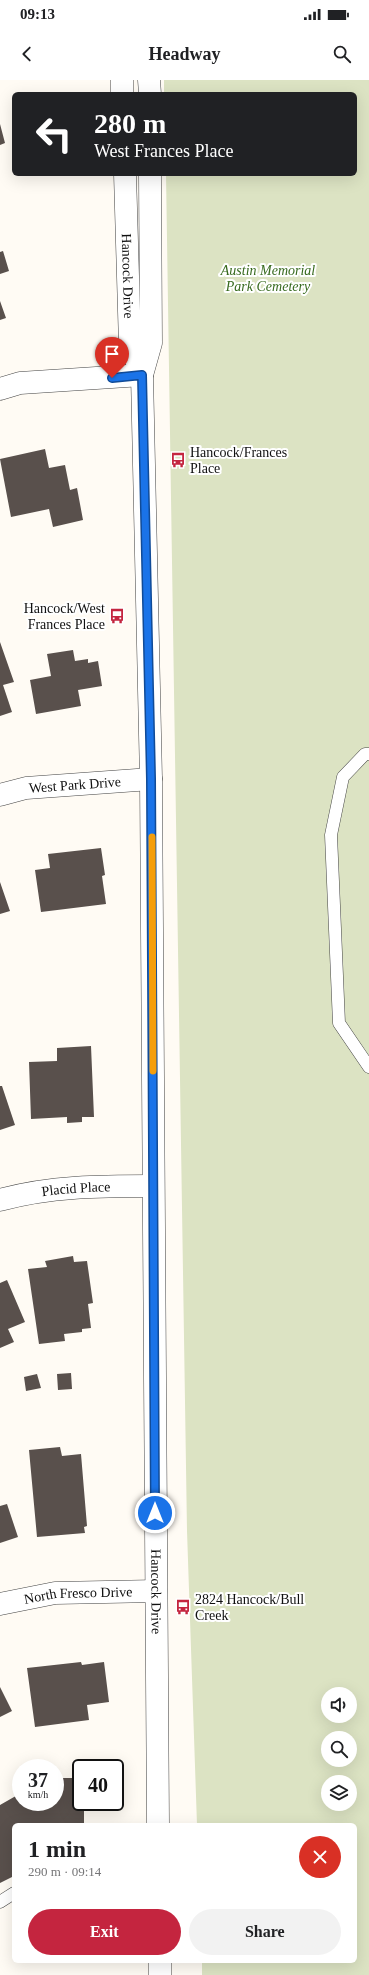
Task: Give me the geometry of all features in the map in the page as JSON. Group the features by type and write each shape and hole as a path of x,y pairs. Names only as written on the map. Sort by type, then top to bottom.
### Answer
{"street":[{"name":"Hancock Drive","path":"125,176 130,345 142,375"},
{"name":"Hancock Drive","path":"150,176 151,343 142,375 151,779 158,1823"},
{"path":"0,389 20,384 142,375"},
{"name":"West Park Drive","path":"0,795 26,788 151,779"},
{"name":"Placid Place","path":"0,1200 24,1193 87,1186 153,1186"},
{"name":"North Fresco Drive","path":"0,1604 55,1593 156,1591"},
{"path":"160,1963 160,1975"}],"lane":[{"path":"369,754 365,754 343,777 331,835 339,1023 369,1067"},
{"path":"0,1902 12,1895"}],"green space":[{"name":"Austin Memorial Park Cemetery","path":"164,80 369,80 369,1975 202,1975 202,1963 357,1963 357,1823 197,1823 187,1531 166,176 357,176 357,92 164,92"}],"building":[{"path":"0,124 5,143 0,145"},
{"path":"3,251 9,271 0,274 0,252"},
{"path":"0,301 6,318 0,320"},
{"path":"45,449 49,468 65,465 70,490 77,488 83,520 53,527 49,509 11,517 0,459"},
{"path":"0,642 14,682 3,685 12,712 0,716"},
{"path":"73,650 75,661 88,659 88,663 98,661 102,686 78,690 81,706 36,714 30,680 51,676 47,654"},
{"path":"101,848 105,875 102,876 106,904 41,912 35,870 50,868 48,854"},
{"path":"0,882 10,911 0,914"},
{"path":"91,1046 94,1117 82,1117 82,1122 67,1123 67,1117 31,1119 29,1062 57,1061 57,1048"},
{"path":"0,1086 2,1086 15,1125 0,1130"},
{"path":"73,1256 74,1262 87,1261 93,1303 88,1304 91,1328 82,1329 82,1332 64,1334 65,1341 39,1344 28,1269 47,1267 45,1261"},
{"path":"7,1280 25,1322 8,1329 14,1342 0,1348 0,1283"},
{"path":"71,1373 72,1389 58,1390 57,1374"},
{"path":"37,1374 41,1388 26,1391 24,1377"},
{"path":"60,1447 62,1456 81,1454 87,1526 84,1527 85,1533 37,1537 29,1450"},
{"path":"7,1504 18,1537 0,1543 0,1506"},
{"path":"81,1662 82,1665 104,1662 109,1702 87,1705 89,1720 35,1727 27,1668"},
{"path":"0,1687 12,1711 0,1717"},
{"path":"64,1778 72,1778 72,1811 84,1811 84,1823 12,1823 12,1877 0,1883 0,1805 12,1798 12,1811 64,1811"}],"slow traffic":[{"path":"152,837 153,1071"}],"place":[{"name":"Hancock/Frances Place","path":"178,460"},
{"name":"Hancock/West Frances Place","path":"117,616"},
{"name":"2824 Hancock/Bull Creek","path":"183,1607"}],"route":[{"path":"112,378 142,375 151,779 155,1513"}]}
